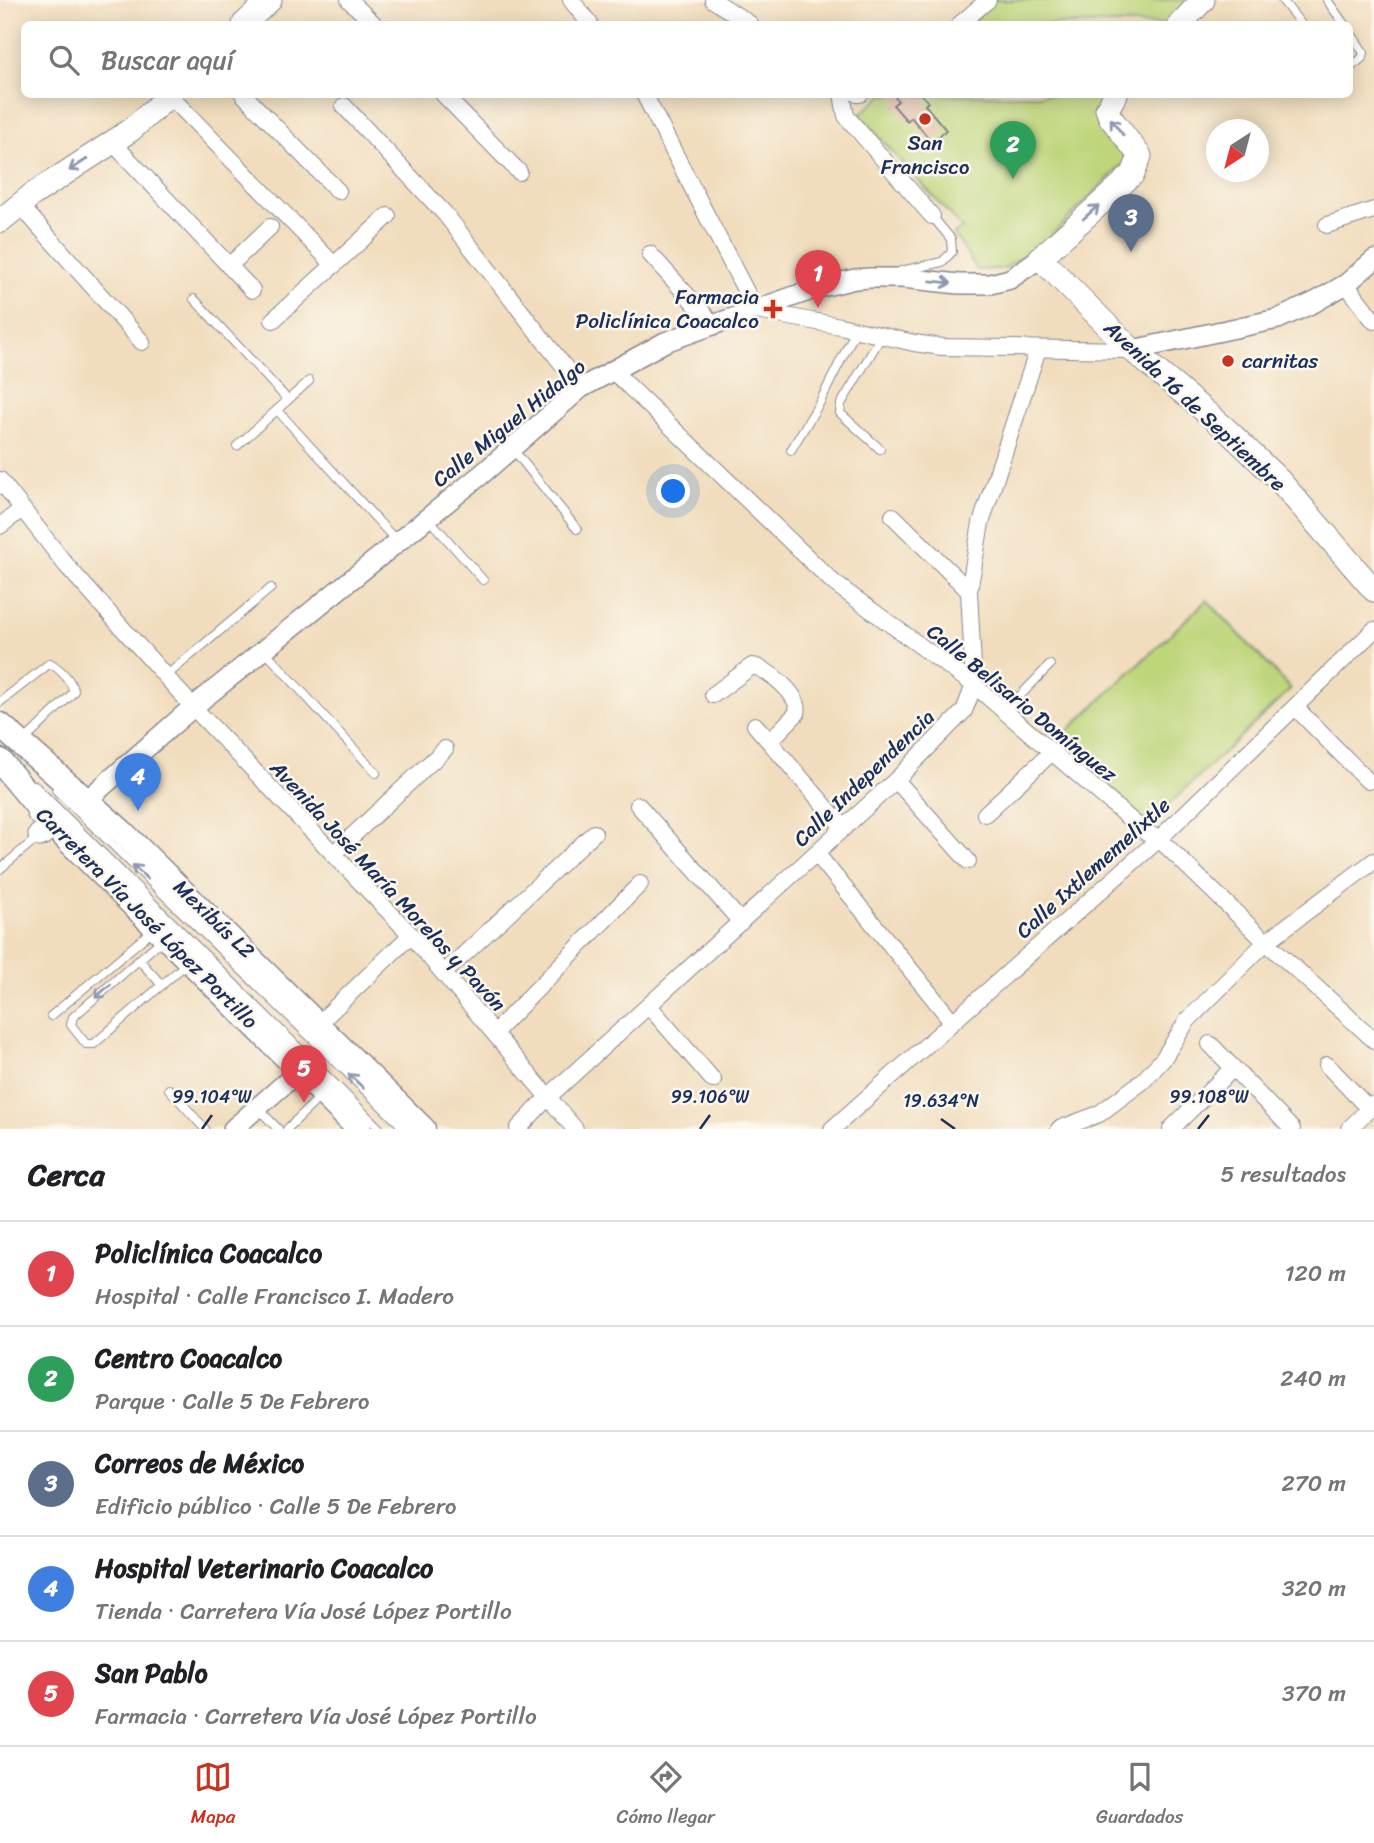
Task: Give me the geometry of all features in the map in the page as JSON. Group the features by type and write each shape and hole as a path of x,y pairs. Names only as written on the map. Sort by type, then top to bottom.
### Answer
{"main road":[{"path":"247,21 270,0"},
{"path":"1183,21 1203,0"},
{"path":"0,222 32,195 131,130 167,98"},
{"path":"1040,258 1133,174 1140,156 1110,117 1107,109 1114,98"},
{"name":"Avenida 16 de Septiembre","path":"1040,258 1132,350 1226,429 1279,480 1374,590"},
{"name":"Carretera Vía José López Portillo","path":"6,744 87,800 423,1129"},
{"name":"Carretera Vía José López Portillo","path":"6,744 46,830 190,960 324,1094 349,1123"}],"street":[{"path":"349,0 371,21"},
{"path":"571,0 588,21"},
{"path":"713,0 745,21"},
{"path":"964,21 988,0"},
{"path":"173,98 334,265"},
{"path":"247,98 338,191"},
{"path":"447,98 519,172"},
{"path":"646,98 756,311 942,347 1132,350 1278,319 1346,284 1374,260"},
{"path":"843,98 846,116 932,216"},
{"path":"344,106 445,214 581,388"},
{"path":"113,143 252,290"},
{"path":"20,205 142,342"},
{"path":"1327,226 1374,210"},
{"path":"272,320 388,216"},
{"path":"229,266 270,227"},
{"path":"650,254 713,325"},
{"name":"Calle Miguel Hidalgo","path":"87,800 193,708 428,518 581,388 665,342 817,288 871,278 990,284 1010,278 1040,258"},
{"path":"1346,284 1374,321"},
{"name":"Calle Independencia","path":"518,1129 548,1097 845,828 964,711 974,685 969,591 981,523 1038,349"},
{"name":"Calle Belisario Domínguez","path":"613,371 834,583 974,685 1145,832 1159,839 1266,942 1374,1040"},
{"path":"0,480 66,565 193,708"},
{"path":"0,526 22,509"},
{"path":"892,516 969,591"},
{"name":"Calle Ixtlememelixtle","path":"832,1129 1159,839 1374,630"},
{"path":"713,695 752,666 769,671 796,700 799,708 770,741"},
{"path":"1295,707 1368,781"},
{"name":"Avenida José María Morelos y Pavón","path":"193,708 411,935 575,1129"},
{"path":"755,725 845,828"},
{"path":"333,854 445,749"},
{"path":"985,814 1052,752"},
{"path":"896,780 968,860"},
{"path":"638,805 741,922"},
{"path":"444,973 594,833"},
{"path":"816,853 952,1021"},
{"path":"1059,1129 1099,1114 1143,1082 1163,1059 1187,1021 1266,942 1374,861"},
{"path":"494,1032 640,884"},
{"path":"318,1024 411,935"},
{"path":"649,1006 713,1080"},
{"path":"1210,1044 1292,1129"},
{"path":"1327,1065 1371,1107 1349,1129"},
{"path":"1171,1129 1233,1068"},
{"path":"233,1129 299,1071"}],"lane":[{"path":"1282,0 1299,21"},
{"path":"1327,0 1343,21"},
{"path":"1353,38 1364,53 1353,65"},
{"path":"871,278 943,262 947,258 952,252 951,239 932,216"},
{"path":"194,299 288,400"},
{"path":"791,450 821,402 856,330"},
{"path":"880,449 840,413 841,404 881,337"},
{"path":"237,446 309,381"},
{"path":"277,410 391,535 401,540"},
{"path":"512,448 578,529"},
{"path":"428,518 483,580"},
{"path":"166,676 271,588"},
{"path":"264,651 376,773"},
{"path":"0,702 50,663 71,683 74,691 69,697 6,744 32,766"},
{"path":"1004,711 1050,665"},
{"name":"Mexibús L2","path":"29,780 380,1129"},
{"name":"Mexibús L2","path":"51,785 405,1129"},
{"path":"0,869 46,830"},
{"path":"160,933 139,960 73,1017 71,1025 86,1044 94,1044 190,960"},
{"path":"51,1016 160,933"},
{"path":"139,960 162,985"},
{"path":"169,1089 205,1129"},
{"path":"287,1129 324,1094"},
{"path":"257,1107 278,1129"}],"green space":[{"path":"989,0 1191,0 1172,21 964,21"},
{"path":"879,98 1108,98 1131,156 1041,246 1003,269 977,270 954,234 962,228 859,115"},
{"path":"1207,600 1291,689 1147,825 1063,735"}],"building":[{"name":"San Francisco","path":"896,98 924,98 928,102 925,105 946,130 932,142 911,117 907,121 893,105 898,101"}],"place":[{"name":"San Francisco","path":"925,119"},
{"name":"Centro Coacalco","path":"1013,179"},
{"name":"Correos de México","path":"1131,252"},
{"name":"Policlínica Coacalco","path":"818,308"},
{"name":"Farmacia Policlínica Coacalco","path":"773,309"},
{"name":"carnitas","path":"1228,361"},
{"name":"Hospital Veterinario Coacalco","path":"138,811"},
{"name":"San Pablo","path":"304,1103"}]}
